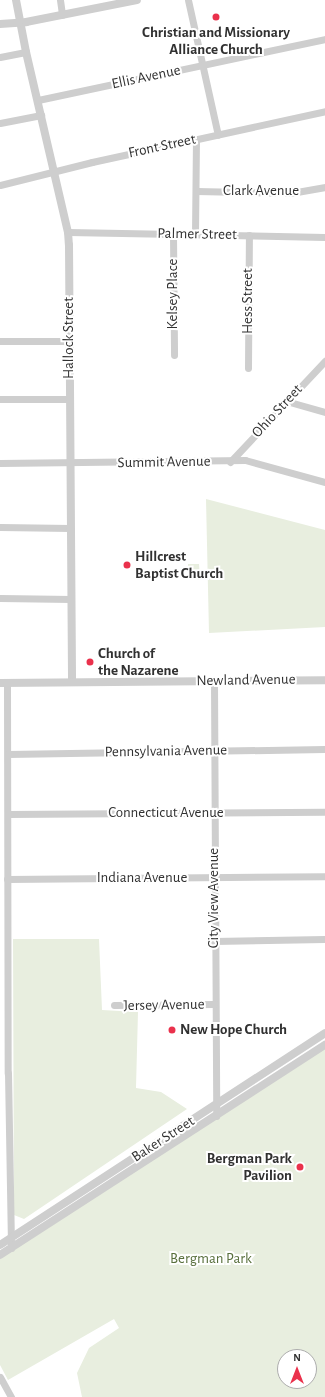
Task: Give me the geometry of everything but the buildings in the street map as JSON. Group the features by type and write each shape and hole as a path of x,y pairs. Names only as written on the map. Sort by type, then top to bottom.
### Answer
{"street":[{"name":"Hallock Street","path":"16,0 26,52 68,232 72,682"},
{"path":"60,0 62,15"},
{"path":"0,24 20,23 137,0"},
{"path":"188,0 218,135"},
{"name":"Ellis Avenue","path":"38,100 325,39"},
{"path":"0,57 26,52"},
{"name":"Front Street","path":"0,185 92,162 325,111"},
{"path":"0,123 41,115"},
{"path":"196,139 196,234"},
{"name":"Clark Avenue","path":"196,191 296,192 325,187"},
{"name":"Palmer Street","path":"68,232 325,237"},
{"name":"Kelsey Place","path":"173,234 174,355"},
{"name":"Hess Street","path":"248,368 249,235"},
{"path":"0,341 70,341"},
{"name":"Ohio Street","path":"230,462 286,401 325,362"},
{"path":"0,399 69,399"},
{"path":"286,401 325,412"},
{"name":"Summit Avenue","path":"0,463 230,462 245,460 325,482"},
{"path":"0,527 70,528"},
{"path":"0,598 71,599"},
{"name":"Newland Avenue","path":"4,683 325,680"},
{"name":"City View Avenue","path":"214,681 214,1004 216,1116"},
{"path":"4,683 8,754 7,879 11,1248"},
{"name":"Pennsylvania Avenue","path":"8,754 325,749"},
{"path":"0,768 8,768"},
{"name":"Connecticut Avenue","path":"8,814 325,812"},
{"name":"Indiana Avenue","path":"7,879 325,876"},
{"path":"214,941 325,939"},
{"name":"Jersey Avenue","path":"114,1005 214,1004"},
{"name":"Baker Street","path":"0,1245 325,1033"},
{"name":"Baker Street","path":"0,1256 325,1045"},
{"path":"0,1377 11,1397"}],"green space":[{"path":"206,499 325,530 325,627 209,633"},
{"path":"188,564 199,564 200,580 188,580"},
{"path":"13,939 99,939 102,1010 138,1012 136,1088 161,1092 187,1109 24,1219 14,1215"},
{"name":"Bergman Park","path":"325,1046 325,1397 82,1397 77,1373 89,1348 119,1328 114,1319 8,1380 0,1365 0,1257"}],"place":[{"name":"Christian and Missionary Alliance Church","path":"216,17"},
{"name":"Hillcrest Baptist Church","path":"127,565"},
{"name":"Church of the Nazarene","path":"90,662"},
{"name":"New Hope Church","path":"172,1030"},
{"name":"Bergman Park Pavilion","path":"300,1167"}]}
